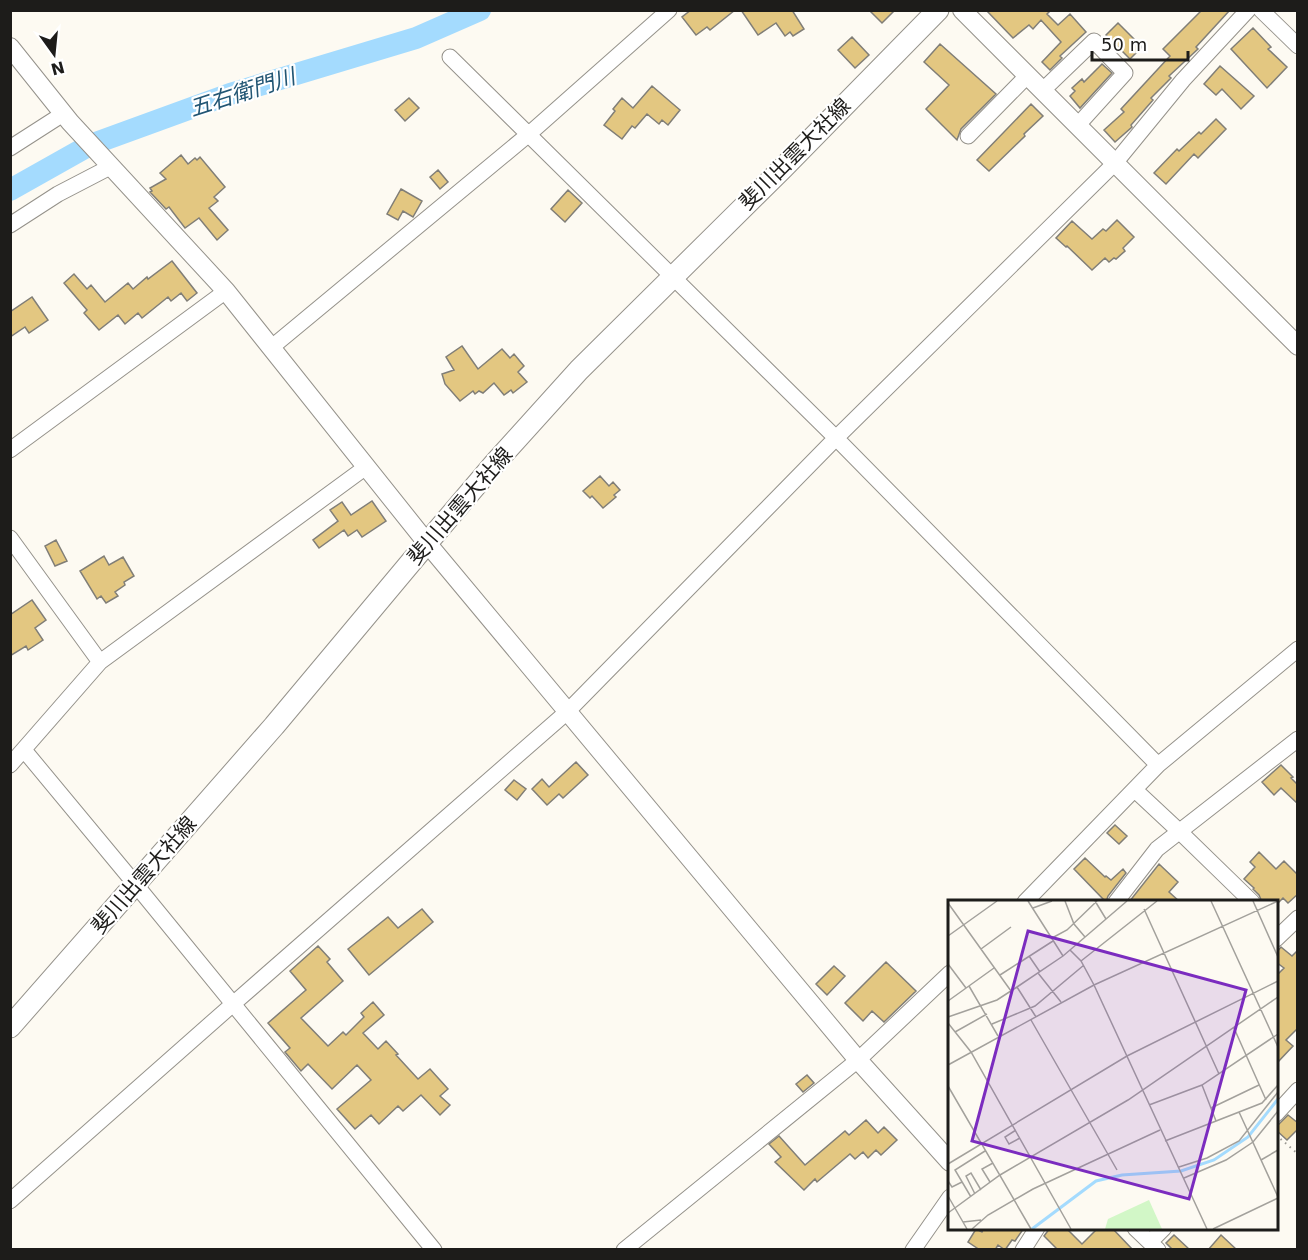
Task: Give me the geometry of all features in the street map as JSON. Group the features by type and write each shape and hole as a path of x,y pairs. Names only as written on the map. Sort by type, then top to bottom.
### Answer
{"main road":[{"name":"斐川出雲大社線","path":"10,1028 274,726 495,463 579,370 938,10"}],"street":[{"path":"272,347 529,134 669,10"},
{"path":"962,10 1298,346"},
{"path":"10,1201 567,712 836,438 1115,163 1183,80 1248,10"},
{"path":"1262,10 1298,46"},
{"path":"1042,91 1094,41 1125,73 1077,126"},
{"path":"10,47 66,118 226,291 427,543 567,712 858,1060 948,1156"},
{"path":"450,57 836,438 1158,765"},
{"path":"968,136 1027,76"},
{"path":"10,148 66,118"},
{"path":"10,225 58,194 110,167"},
{"path":"10,450 226,291"},
{"path":"10,765 100,662 366,467"},
{"path":"12,544 100,662"},
{"path":"1027,900 1158,765 1298,649"},
{"path":"1118,900 1157,849 1298,739"},
{"path":"24,750 434,1250"},
{"path":"1135,790 1250,900"},
{"path":"1279,932 1298,918"},
{"path":"624,1250 858,1060 948,975"},
{"path":"1278,1112 1298,1090"},
{"path":"913,1250 948,1200"},
{"path":"1023,1250 1036,1230"},
{"path":"1137,1230 1154,1246 1163,1230"}],"path":[{"path":"1278,1137 1298,1154"}],"building":[{"path":"691,10 735,10 710,30 707,27 696,35 682,17"},
{"path":"741,10 792,10 804,29 793,36 790,32 785,36 776,23 758,35"},
{"path":"869,10 895,10 882,23"},
{"path":"986,10 1051,10 1047,14 1058,25 1070,14 1086,32 1060,56 1062,58 1050,70 1042,62 1061,42 1041,20 1033,29 1029,25 1013,38"},
{"path":"1202,10 1230,10 1196,47 1198,49 1169,76 1171,78 1151,98 1153,100 1131,125 1132,127 1115,142 1104,130 1124,112 1121,109 1170,56 1163,49"},
{"path":"1118,23 1142,47 1130,59 1106,35"},
{"path":"1253,28 1271,47 1268,49 1287,67 1267,88 1231,49"},
{"path":"852,37 869,55 855,68 838,50"},
{"path":"940,44 996,94 961,129 957,140 926,109 949,85 924,62"},
{"path":"1102,64 1112,73 1080,108 1070,96 1075,91 1072,88 1082,79 1084,82"},
{"path":"1220,66 1254,96 1241,109 1222,89 1216,95 1204,84"},
{"path":"652,86 680,110 668,125 662,120 659,124 647,114 635,128 632,126 622,139 604,125 622,98 633,108"},
{"path":"409,98 419,108 405,121 395,110"},
{"path":"1031,104 1043,116 989,171 977,160"},
{"path":"1216,119 1226,129 1198,158 1194,154 1166,184 1154,173 1177,149 1179,151"},
{"path":"181,155 188,164 200,157 225,187 214,197 218,201 209,208 228,230 217,240 199,218 185,228 169,207 166,209 150,192 152,191 150,188 166,179 160,173"},
{"path":"438,170 448,182 440,189 430,177"},
{"path":"401,189 422,201 413,217 403,211 398,220 387,214"},
{"path":"568,190 582,203 565,222 551,209"},
{"path":"1117,220 1134,237 1123,248 1125,251 1116,259 1109,262 1105,258 1092,270 1056,238 1072,221 1092,239 1103,229 1106,231"},
{"path":"172,261 197,293 187,301 181,293 171,301 168,297 142,318 138,313 125,324 118,315 99,330 84,313 87,310 64,283 74,274 87,289 91,285 105,302 128,283 133,289"},
{"path":"32,297 48,320 29,333 25,327 10,337 10,312"},
{"path":"462,346 478,369 502,349 510,358 514,354 524,366 518,372 527,382 513,393 511,390 504,395 494,383 483,393 479,391 475,394 473,391 460,401 445,384 442,374 454,370 446,357"},
{"path":"600,476 609,486 613,482 620,490 614,495 616,497 603,508 592,496 590,498 583,491"},
{"path":"372,501 386,521 362,537 357,530 348,536 344,530 319,548 313,540 338,521 330,510 342,502 351,515"},
{"path":"56,540 67,561 55,566 45,546"},
{"path":"104,556 109,565 123,557 134,576 124,582 125,585 115,592 118,596 106,603 101,596 97,599 80,571"},
{"path":"32,600 46,620 35,628 43,640 28,650 26,646 10,656 10,615"},
{"path":"576,762 588,775 563,798 559,794 547,805 532,789 542,779 549,787"},
{"path":"1281,765 1298,785 1298,804 1281,788 1274,795 1262,782"},
{"path":"514,780 526,789 517,800 505,790"},
{"path":"1115,825 1127,836 1119,844 1107,833"},
{"path":"1259,852 1276,869 1284,861 1298,875 1298,894 1288,903 1283,898 1279,902 1278,900 1261,900 1254,888 1244,879 1255,867 1250,862"},
{"path":"1085,858 1111,880 1123,869 1126,873 1107,900 1104,900 1074,869"},
{"path":"1159,864 1178,882 1169,892 1178,900 1131,900"},
{"path":"422,909 433,922 369,975 348,949 388,917 398,928"},
{"path":"318,946 330,959 327,962 343,981 301,1018 328,1046 343,1032 346,1035 364,1017 361,1013 373,1002 384,1015 363,1033 378,1049 386,1041 418,1079 430,1069 448,1089 440,1096 450,1105 440,1115 421,1095 403,1111 398,1106 379,1124 371,1115 355,1129 337,1109 371,1080 357,1065 332,1089 308,1064 301,1071 285,1052 290,1048 268,1023 306,990 290,971"},
{"path":"1281,947 1292,956 1298,950 1298,1028 1286,1040 1293,1046 1278,1062 1278,974 1284,968 1278,964 1278,951"},
{"path":"886,962 916,991 884,1022 872,1011 863,1021 845,1003"},
{"path":"834,966 845,976 827,995 816,984"},
{"path":"807,1075 814,1083 803,1092 796,1084"},
{"path":"1288,1115 1298,1123 1298,1129 1287,1140 1278,1132 1278,1125"},
{"path":"866,1120 878,1133 884,1127 897,1140 881,1155 876,1150 868,1158 863,1152 855,1159 850,1154 817,1182 815,1179 804,1190 775,1162 781,1157 769,1144 779,1136 805,1165 845,1131 849,1135"},
{"path":"975,1230 982,1232 983,1230 1023,1230 1005,1250 998,1245 995,1250 980,1250 968,1242"},
{"path":"1048,1230 1068,1230 1082,1244 1096,1230 1114,1230 1133,1250 1058,1250 1044,1236"},
{"path":"1174,1235 1190,1250 1173,1250 1166,1243"},
{"path":"1221,1235 1237,1250 1208,1250"}],"waterway":[{"name":"五右衛門川","path":"10,190 90,145 230,94 416,38 480,10"}]}
